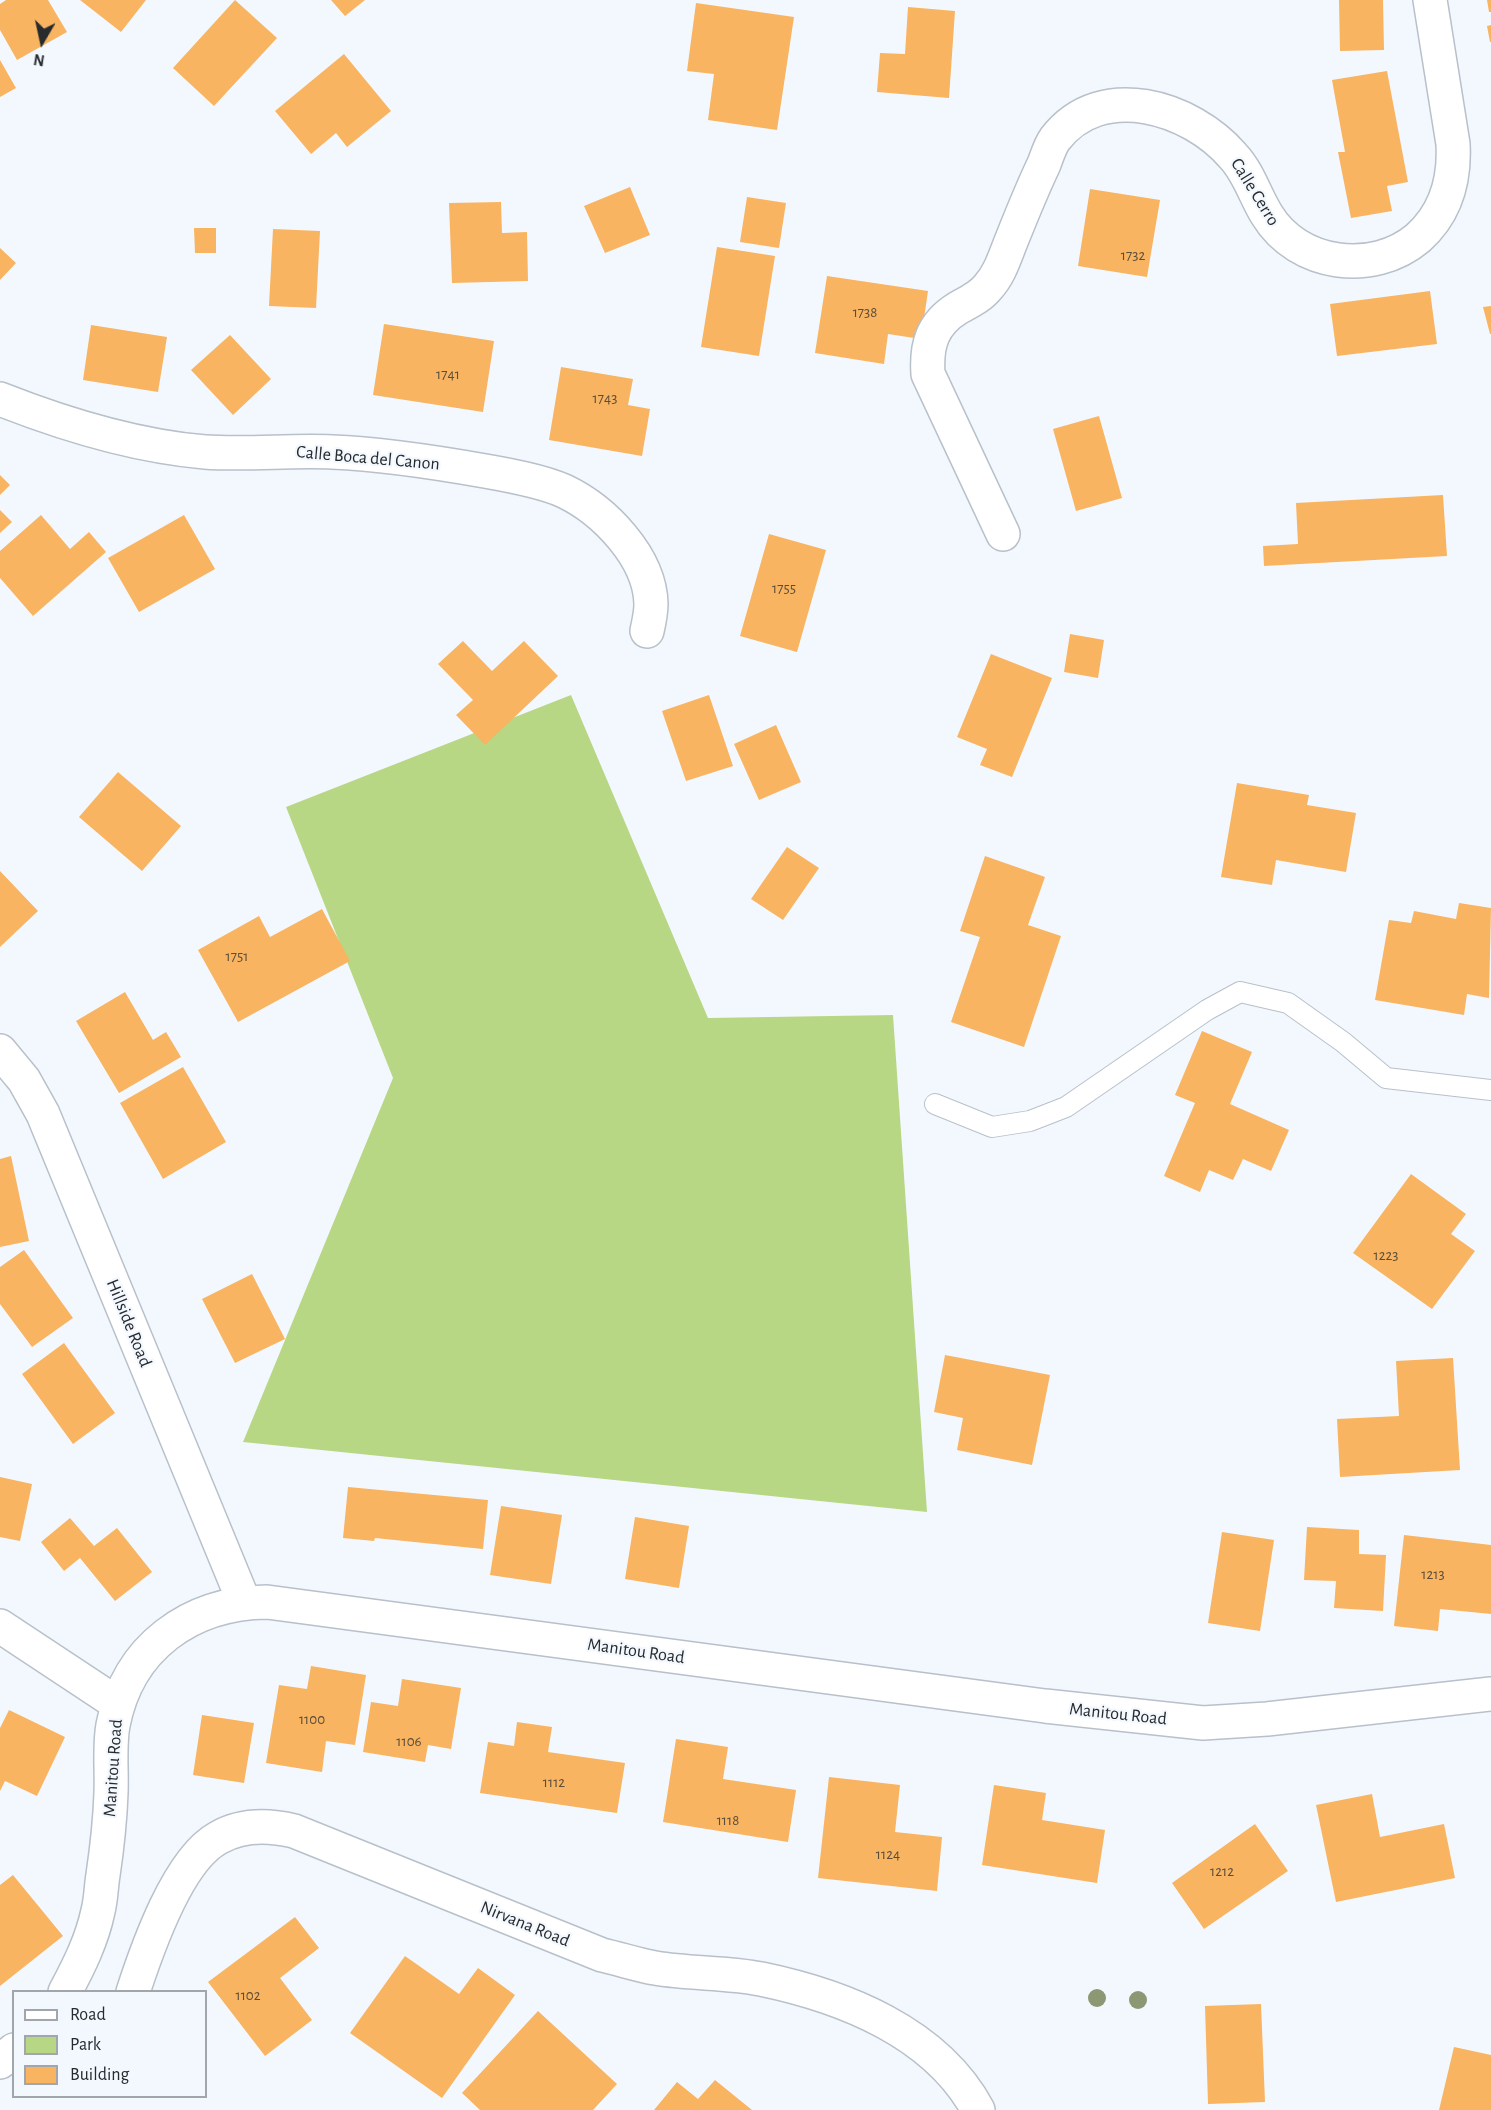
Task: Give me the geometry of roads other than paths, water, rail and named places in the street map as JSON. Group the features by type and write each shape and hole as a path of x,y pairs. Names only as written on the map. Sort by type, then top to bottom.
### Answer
{"street":[{"name":"Calle Cerro","path":"1003,534 928,374 927,355 932,337 941,321 987,289 998,274 1055,140 1069,125 1084,114 1101,108 1140,105 1161,109 1182,117 1220,141 1235,157 1247,176 1267,216 1280,232 1297,246 1316,255 1336,260 1358,262 1378,258 1416,239 1432,224 1443,206 1450,186 1454,165 1453,144 1430,0"},
{"name":"Calle Boca del Canon","path":"0,399 53,420 118,439 206,452 331,452 422,460 510,476 563,490 596,510 614,526 628,545 640,566 648,588 651,604 647,631"},
{"name":"Hillside Road","path":"0,1051 24,1080 43,1114 244,1602"},
{"name":"Manitou Road","path":"66,1990 81,1961 98,1911 110,1819 113,1727 118,1704 134,1671 166,1636 184,1622 205,1612 244,1602 267,1602 1045,1706 1203,1723 1267,1719 1491,1694"},
{"path":"0,1626 118,1704"},
{"name":"Nirvana Road","path":"134,1990 155,1929 180,1880 203,1849 218,1838 237,1830 256,1826 275,1826 294,1831 602,1955 656,1968 759,1979 824,1996 866,2013 906,2034 941,2061 970,2096 978,2110"},
{"path":"0,2061 12,2052"}],"lane":[{"path":"935,1104 992,1127 1030,1121 1066,1107 1207,1010 1240,992 1288,1003 1343,1042 1386,1078 1491,1090"}]}
